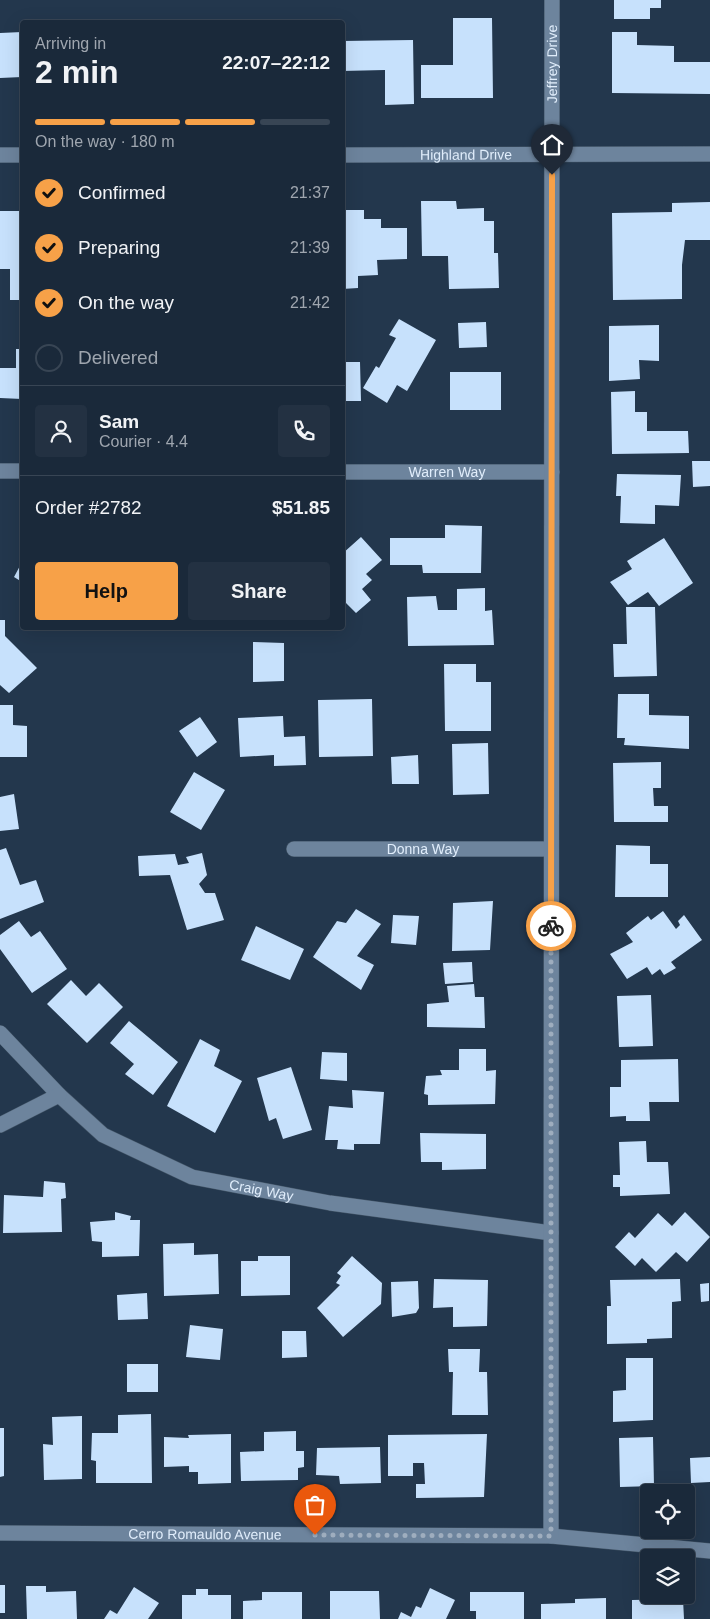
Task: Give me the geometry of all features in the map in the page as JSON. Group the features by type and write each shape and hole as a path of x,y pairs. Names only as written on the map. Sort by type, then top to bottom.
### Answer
{"street":[{"name":"Jeffrey Drive","path":"551,1536 552,0"},
{"name":"Highland Drive","path":"345,155 552,156 710,154"},
{"path":"0,155 20,155"},
{"path":"0,471 20,471"},
{"name":"Warren Way","path":"345,472 552,472"},
{"name":"Donna Way","path":"294,849 551,849"},
{"name":"Craig Way","path":"0,1033 59,1095 103,1134 192,1177 330,1203 551,1233"},
{"path":"0,1125 59,1095"},
{"name":"Cerro Romauldo Avenue","path":"0,1533 551,1536 710,1551"}],"building":[{"path":"614,0 661,0 661,8 650,8 650,19 614,19"},
{"path":"453,18 492,18 493,98 421,98 421,65 453,65"},
{"path":"20,32 20,77 0,78 0,33"},
{"path":"612,32 637,32 637,45 674,46 674,62 710,62 710,94 612,93"},
{"path":"413,40 414,104 385,105 385,70 345,71 345,41"},
{"path":"421,201 456,201 457,209 484,208 484,221 494,221 494,253 498,253 499,288 449,289 448,256 422,256"},
{"path":"710,202 710,240 685,240 682,265 682,299 613,300 612,213 672,212 672,203"},
{"path":"345,210 364,210 364,219 381,219 381,228 407,228 407,259 377,260 378,275 358,276 358,288 345,289"},
{"path":"0,211 20,211 20,300 10,300 10,269 0,269"},
{"path":"399,319 436,340 407,391 397,385 387,403 363,388 376,366 379,368 396,338 389,335"},
{"path":"486,322 487,347 459,348 458,323"},
{"path":"659,325 659,361 639,360 640,379 609,381 609,326"},
{"path":"16,349 20,349 20,399 0,398 0,368 16,368"},
{"path":"345,362 360,362 361,401 345,401"},
{"path":"450,372 501,372 501,410 450,410"},
{"path":"635,391 635,412 647,412 647,431 688,431 689,453 612,454 611,392"},
{"path":"692,461 710,461 710,486 693,487"},
{"path":"617,474 681,475 679,506 655,505 655,524 620,523 621,496 616,496"},
{"path":"445,525 482,526 481,573 423,573 422,565 390,565 390,538 445,538"},
{"path":"361,537 382,560 366,574 372,580 362,589 371,600 356,613 345,604 345,551"},
{"path":"664,538 693,583 659,606 648,592 628,605 610,582 632,569 627,561"},
{"path":"20,566 20,581 14,577"},
{"path":"485,588 485,611 492,610 494,645 408,646 407,597 436,596 438,610 457,610 457,589"},
{"path":"626,607 655,607 657,676 614,677 613,644 627,644"},
{"path":"0,620 5,620 5,636 37,668 9,693 0,685"},
{"path":"253,642 284,643 284,681 253,682"},
{"path":"444,664 476,664 476,682 491,682 491,731 445,731"},
{"path":"618,694 649,694 649,715 689,716 689,749 624,745 625,738 617,738"},
{"path":"372,699 373,756 319,757 318,700"},
{"path":"0,705 13,705 13,725 27,726 27,757 0,757"},
{"path":"283,716 284,737 305,736 306,765 274,766 274,755 240,757 238,718"},
{"path":"200,717 217,742 197,757 179,731"},
{"path":"488,743 489,794 453,795 452,744"},
{"path":"418,755 419,784 392,784 391,757"},
{"path":"661,762 661,788 653,788 654,806 668,806 668,822 614,822 613,763"},
{"path":"194,772 225,790 201,830 170,812"},
{"path":"14,794 19,829 0,831 0,797"},
{"path":"616,845 650,846 650,864 668,864 668,897 615,897"},
{"path":"6,848 20,885 36,880 44,902 0,919 0,850"},
{"path":"202,853 207,875 199,884 205,893 215,893 224,920 187,930 170,875 139,876 138,856 175,854 178,865 189,863 186,857"},
{"path":"493,901 490,950 452,951 453,903"},
{"path":"356,909 381,924 357,956 374,965 361,990 313,957 337,921 346,923"},
{"path":"663,911 676,929 680,925 678,921 684,915 702,940 671,962 676,968 664,975 660,969 652,975 647,967 627,979 610,954 633,942 626,933 648,916 651,920"},
{"path":"393,915 419,916 416,945 391,943"},
{"path":"19,921 31,937 40,931 67,969 32,993 0,949 0,935"},
{"path":"256,926 304,949 290,980 241,960"},
{"path":"472,962 473,982 445,984 443,963"},
{"path":"71,980 86,996 99,983 123,1007 87,1043 47,1004"},
{"path":"474,984 475,997 484,997 485,1028 427,1027 427,1004 449,1002 447,986"},
{"path":"651,995 653,1046 619,1047 617,996"},
{"path":"129,1021 178,1062 153,1095 125,1074 134,1064 110,1043"},
{"path":"200,1039 220,1050 214,1066 242,1081 215,1133 167,1106"},
{"path":"459,1049 486,1049 486,1071 496,1070 495,1104 428,1105 428,1095 424,1094 426,1076 442,1075 440,1070 459,1070"},
{"path":"322,1052 347,1053 347,1081 320,1079"},
{"path":"678,1059 679,1102 649,1102 650,1121 626,1121 626,1116 610,1117 610,1087 621,1087 621,1060"},
{"path":"291,1067 312,1130 283,1139 276,1118 269,1121 257,1078"},
{"path":"352,1090 384,1092 380,1144 354,1144 354,1150 337,1149 338,1140 325,1140 329,1106 353,1108"},
{"path":"420,1133 486,1134 486,1169 442,1170 442,1162 421,1162"},
{"path":"646,1141 647,1162 668,1162 670,1194 620,1196 620,1187 613,1187 613,1175 620,1175 619,1142"},
{"path":"44,1181 65,1183 66,1198 61,1199 62,1232 3,1233 4,1195 43,1197"},
{"path":"115,1212 131,1216 130,1220 140,1220 139,1256 102,1257 102,1242 92,1241 90,1222 115,1220"},
{"path":"685,1212 710,1237 687,1262 676,1252 656,1272 642,1258 635,1266 615,1247 629,1232 635,1238 658,1213 672,1226"},
{"path":"194,1243 194,1255 218,1254 219,1294 164,1296 163,1244"},
{"path":"258,1256 290,1256 290,1295 241,1296 241,1261 258,1261"},
{"path":"352,1256 382,1283 381,1304 343,1337 317,1308 340,1285 336,1283 341,1276 337,1273"},
{"path":"434,1279 488,1280 487,1326 453,1327 453,1307 433,1308"},
{"path":"680,1279 681,1301 672,1302 672,1338 647,1339 647,1343 607,1344 607,1306 611,1306 610,1280"},
{"path":"418,1281 419,1308 416,1313 392,1317 391,1282"},
{"path":"709,1283 709,1301 701,1302 700,1284"},
{"path":"147,1293 148,1319 118,1320 117,1295"},
{"path":"190,1325 223,1329 220,1360 186,1357"},
{"path":"282,1331 306,1331 307,1357 282,1358"},
{"path":"448,1349 480,1349 479,1372 487,1372 488,1415 452,1415 453,1372 449,1372"},
{"path":"626,1358 653,1358 653,1420 613,1422 613,1391 626,1390"},
{"path":"127,1364 158,1364 158,1392 127,1392"},
{"path":"151,1414 152,1483 96,1483 96,1461 91,1460 92,1433 118,1433 118,1415"},
{"path":"82,1416 82,1479 44,1480 43,1444 53,1445 52,1417"},
{"path":"0,1428 4,1428 4,1476 0,1477"},
{"path":"296,1431 296,1451 304,1451 304,1467 298,1468 298,1480 241,1481 240,1452 264,1451 264,1432"},
{"path":"231,1434 231,1483 198,1484 198,1472 189,1472 189,1466 164,1467 164,1437 189,1438 188,1435"},
{"path":"487,1434 484,1497 416,1498 416,1484 425,1484 424,1463 413,1463 413,1476 388,1476 388,1435"},
{"path":"653,1437 654,1484 620,1487 619,1438"},
{"path":"380,1447 381,1483 340,1484 339,1476 316,1475 317,1448"},
{"path":"710,1457 710,1482 691,1483 690,1458"},
{"path":"0,1585 5,1585 5,1613 0,1613"},
{"path":"26,1586 46,1586 46,1592 76,1591 77,1619 27,1619"},
{"path":"134,1587 159,1603 148,1619 104,1619 110,1610 117,1614"},
{"path":"430,1588 455,1600 446,1619 398,1619 401,1612 411,1617 416,1606 421,1608"},
{"path":"196,1589 208,1589 208,1595 231,1595 231,1619 182,1619 182,1595 196,1595"},
{"path":"330,1591 379,1591 380,1619 330,1619"},
{"path":"262,1592 302,1592 302,1619 243,1619 243,1601 262,1600"},
{"path":"470,1592 524,1592 524,1619 476,1619 476,1611 470,1611"},
{"path":"606,1598 606,1619 541,1619 541,1604 575,1603 575,1599"},
{"path":"632,1600 640,1600 640,1604 683,1604 684,1619 632,1619"}],"way so far":[{"path":"315,1535 551,1536 551,926"}],"route":[{"path":"551,926 552,175"}]}
